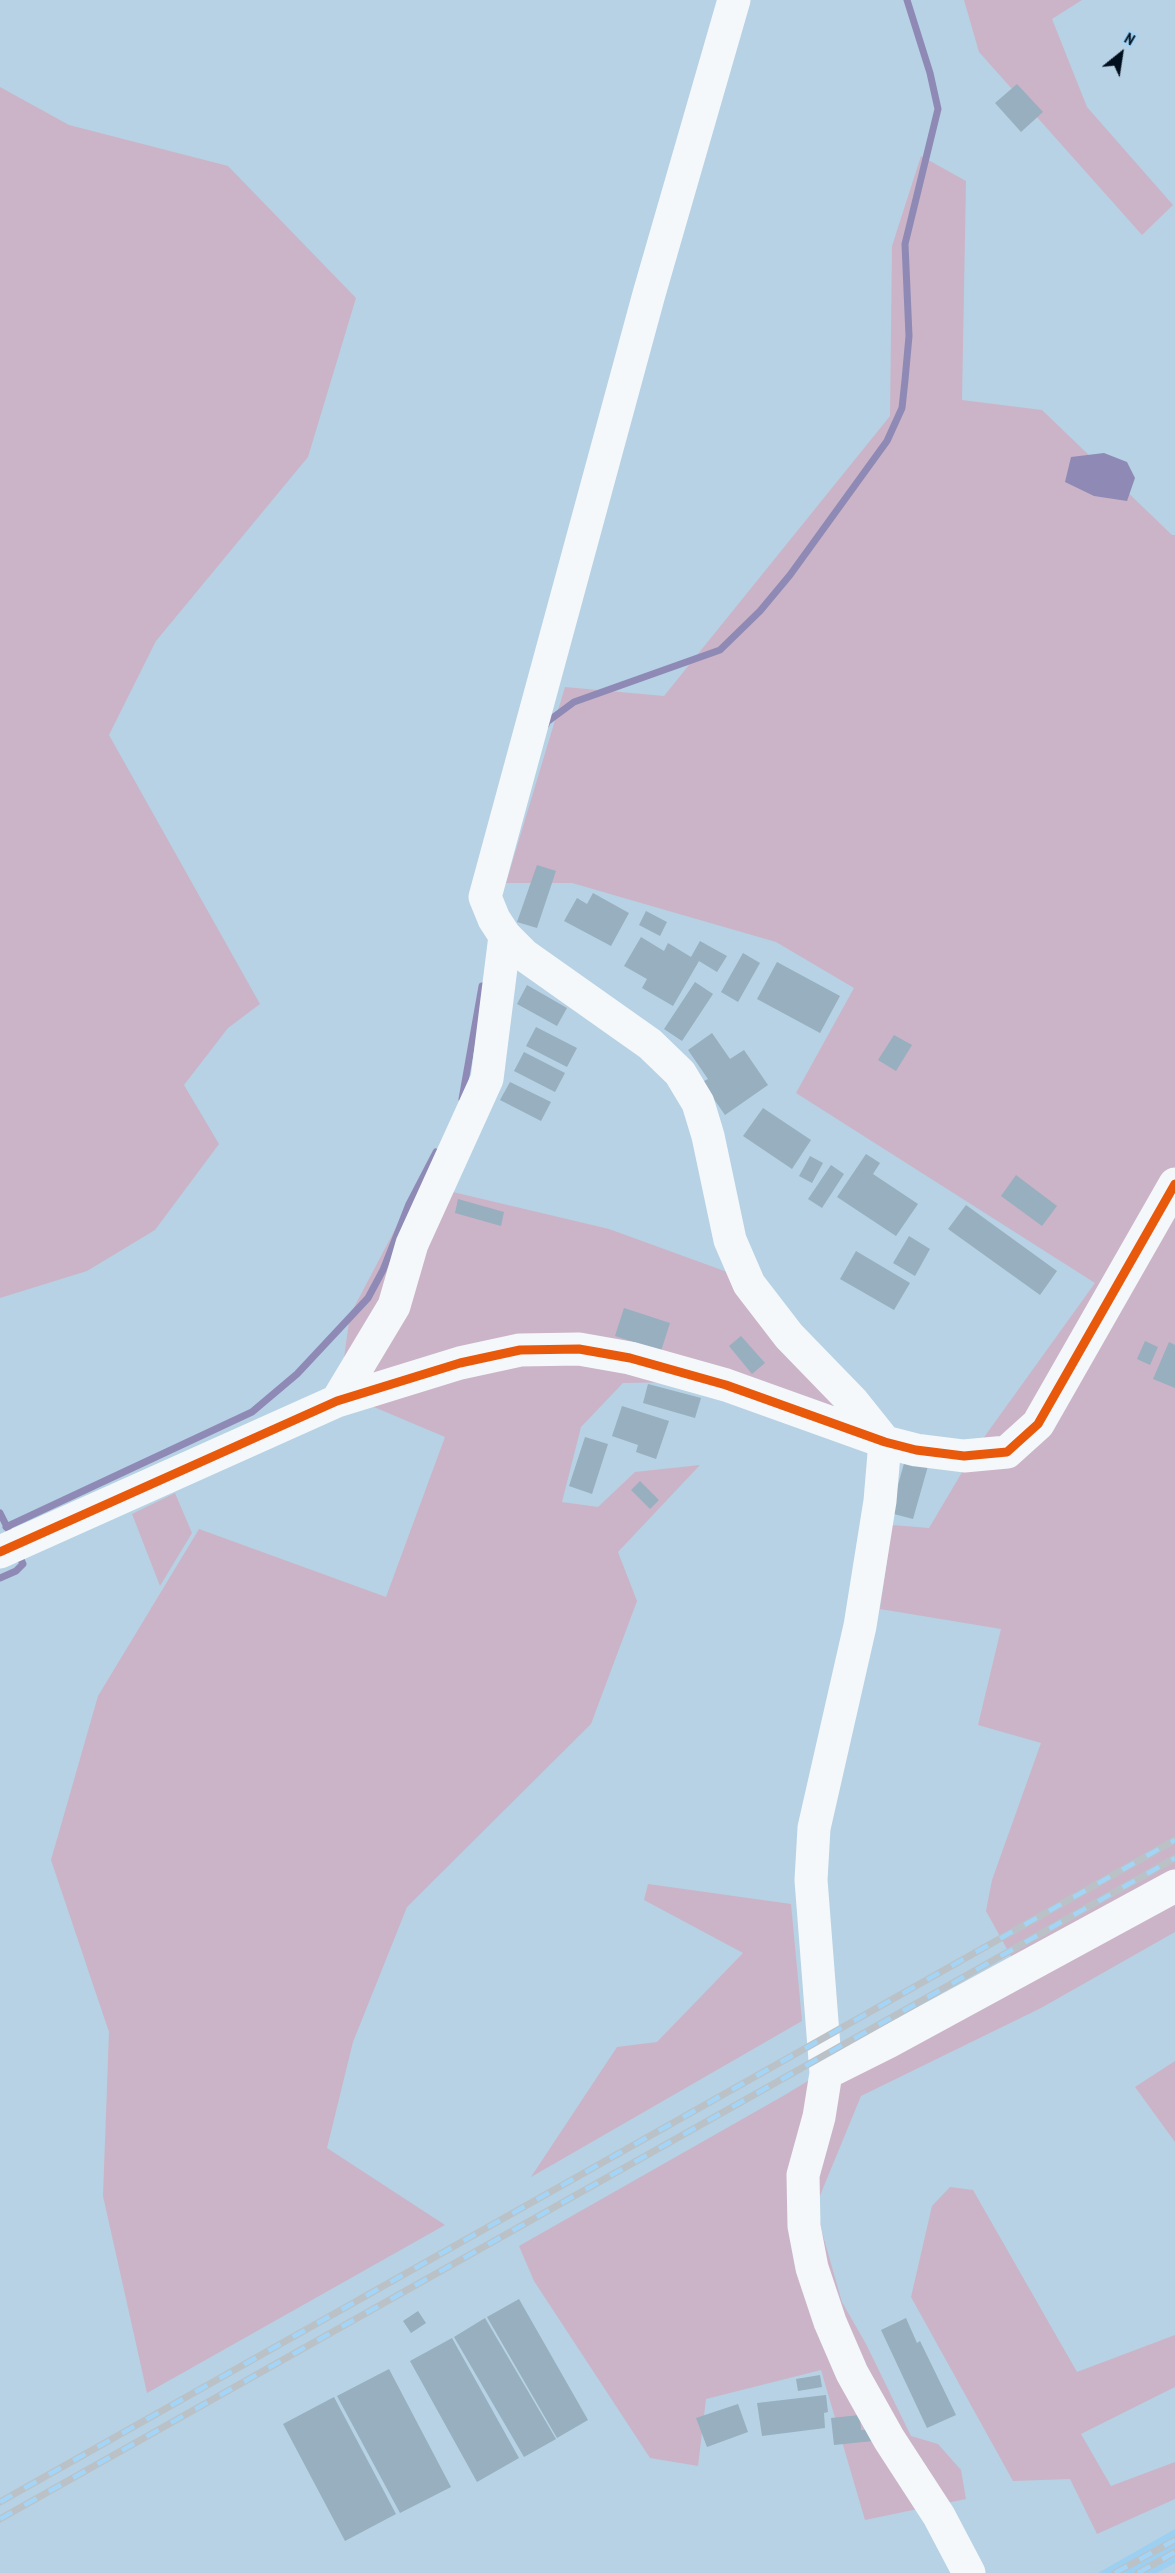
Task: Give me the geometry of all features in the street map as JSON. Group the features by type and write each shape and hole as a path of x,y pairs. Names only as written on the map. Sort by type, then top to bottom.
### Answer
{"street":[{"path":"734,0 649,294 485,897 494,919 505,936 524,955 650,1044 680,1073 698,1103 708,1136 730,1240 749,1284 789,1336 853,1402 885,1442 880,1501 860,1626 814,1828 812,1880 826,2073 819,2116 803,2175 804,2226 813,2268 830,2322 852,2373 889,2439 939,2516 969,2573"},
{"path":"337,1401 394,1306 412,1244 487,1079 505,936"},
{"path":"0,1552 337,1401 460,1363 520,1350 579,1349 630,1358 726,1385 885,1442 916,1450 964,1456 1007,1452 1038,1424 1175,1184"},
{"path":"826,2073 888,2042 1175,1886"}],"shaded area":[{"path":"964,0 1082,0 1052,19 1087,107 1173,205 1142,235 979,52"},
{"path":"0,87 69,125 228,166 356,298 308,457 156,641 109,735 260,1004 228,1028 184,1085 219,1144 155,1230 87,1271 0,1298"},
{"path":"921,156 966,181 962,400 1042,410 1172,535 1175,535 1175,1932 1041,2008 861,2096 817,2203 822,2232 842,2302 866,2344 911,2436 938,2444 961,2470 966,2499 865,2520 821,2370 706,2399 698,2466 650,2458 534,2281 519,2246 783,2096 1012,1958 986,1911 992,1880 1041,1743 978,1725 1001,1629 880,1609 892,1525 929,1528 977,1447 1095,1283 796,1093 854,988 776,942 572,883 506,883 565,687 664,696 890,416 892,246"},
{"path":"1104,453 1127,462 1135,478 1127,501 1094,496 1065,482 1071,457"},
{"path":"419,1184 609,1229 763,1285 889,1430 756,1381 623,1383 581,1427 562,1502 598,1507 635,1472 700,1465 618,1552 637,1601 591,1724 407,1907 353,2042 327,2148 445,2225 147,2393 103,2196 109,2032 51,1860 98,1696 199,1529 386,1597 445,1437 362,1402 342,1372 350,1315"},
{"path":"175,1493 192,1533 160,1586 132,1514"},
{"path":"648,1884 791,1904 802,2021 531,2177 617,2047 657,2042 743,1953 644,1900"},
{"path":"1175,2061 1175,2142 1135,2087"},
{"path":"950,2187 973,2190 1077,2372 1175,2335 1175,2387 1081,2434 1111,2486 1175,2462 1175,2499 1097,2534 1070,2479 1013,2481 911,2297 932,2206"},
{"path":"1175,2529 1175,2563 1157,2573 1098,2573"}],"building":[{"path":"1017,84 1043,112 1021,132 995,103"},
{"path":"537,865 556,871 537,928 517,922"},
{"path":"593,893 629,913 611,946 564,921 577,898 587,904"},
{"path":"646,911 667,922 660,936 639,925"},
{"path":"641,937 664,951 668,943 691,957 700,941 727,956 717,972 699,961 673,1006 642,988 647,979 624,966"},
{"path":"743,953 760,963 738,1002 721,992"},
{"path":"777,962 840,996 820,1033 757,999"},
{"path":"695,982 713,994 682,1041 664,1029"},
{"path":"527,985 567,1008 557,1026 517,1004"},
{"path":"536,1027 577,1048 567,1067 526,1046"},
{"path":"712,1033 730,1059 744,1050 768,1085 725,1115 702,1082 708,1079 688,1050"},
{"path":"894,1035 912,1045 896,1071 878,1060"},
{"path":"524,1052 565,1073 555,1092 514,1071"},
{"path":"510,1082 551,1102 541,1121 500,1100"},
{"path":"763,1108 811,1140 792,1169 743,1136"},
{"path":"866,1154 880,1163 873,1174 918,1204 896,1236 837,1197"},
{"path":"810,1156 823,1163 812,1183 799,1176"},
{"path":"831,1165 844,1174 822,1208 808,1199"},
{"path":"1016,1175 1057,1206 1042,1226 1001,1196"},
{"path":"458,1199 504,1212 501,1226 455,1213"},
{"path":"966,1205 1057,1271 1040,1295 948,1229"},
{"path":"909,1236 930,1249 915,1276 893,1263"},
{"path":"856,1251 910,1283 894,1310 840,1279"},
{"path":"624,1308 670,1323 661,1351 615,1336"},
{"path":"741,1336 765,1363 752,1374 729,1346"},
{"path":"1145,1341 1158,1347 1150,1365 1137,1359"},
{"path":"1169,1342 1175,1345 1175,1388 1153,1379"},
{"path":"648,1384 701,1398 695,1418 643,1403"},
{"path":"622,1406 669,1421 656,1459 636,1452 638,1445 612,1436"},
{"path":"585,1437 608,1444 592,1494 569,1486"},
{"path":"905,1460 928,1466 913,1519 890,1513"},
{"path":"640,1481 659,1500 650,1509 631,1490"},
{"path":"519,2299 588,2420 557,2438 487,2317"},
{"path":"418,2311 426,2323 411,2333 403,2321"},
{"path":"485,2318 556,2439 524,2457 454,2337"},
{"path":"906,2318 917,2343 920,2341 956,2415 927,2428 881,2330"},
{"path":"452,2338 519,2458 477,2482 410,2361"},
{"path":"389,2369 451,2487 400,2513 337,2396"},
{"path":"820,2375 822,2387 798,2391 796,2379"},
{"path":"826,2395 828,2412 824,2413 825,2428 762,2436 757,2403"},
{"path":"334,2397 396,2514 345,2541 283,2424"},
{"path":"738,2404 748,2432 707,2447 696,2418"},
{"path":"860,2415 861,2430 871,2430 873,2441 834,2445 831,2418"}],"waterway":[{"path":"546,725 574,702 720,650 760,611 790,575 887,441 902,408 905,380 909,336 905,244 938,109 930,73 907,0"},
{"path":"462,1099 482,986"},
{"path":"6,1527 252,1412 297,1374 368,1298 383,1270 409,1204 436,1152"},
{"path":"0,1513 8,1529"},
{"path":"0,1578 16,1571 23,1564 18,1553"}],"railway":[{"path":"0,2502 1175,1840"},
{"path":"0,2519 1175,1858"},
{"path":"1115,2573 1175,2540"},
{"path":"1138,2573 1175,2552"}],"cycle path":[{"path":"0,1552 337,1401 460,1363 520,1350 579,1349 630,1358 726,1385 885,1442 916,1450 964,1456 1007,1452 1038,1424 1175,1184"}]}
